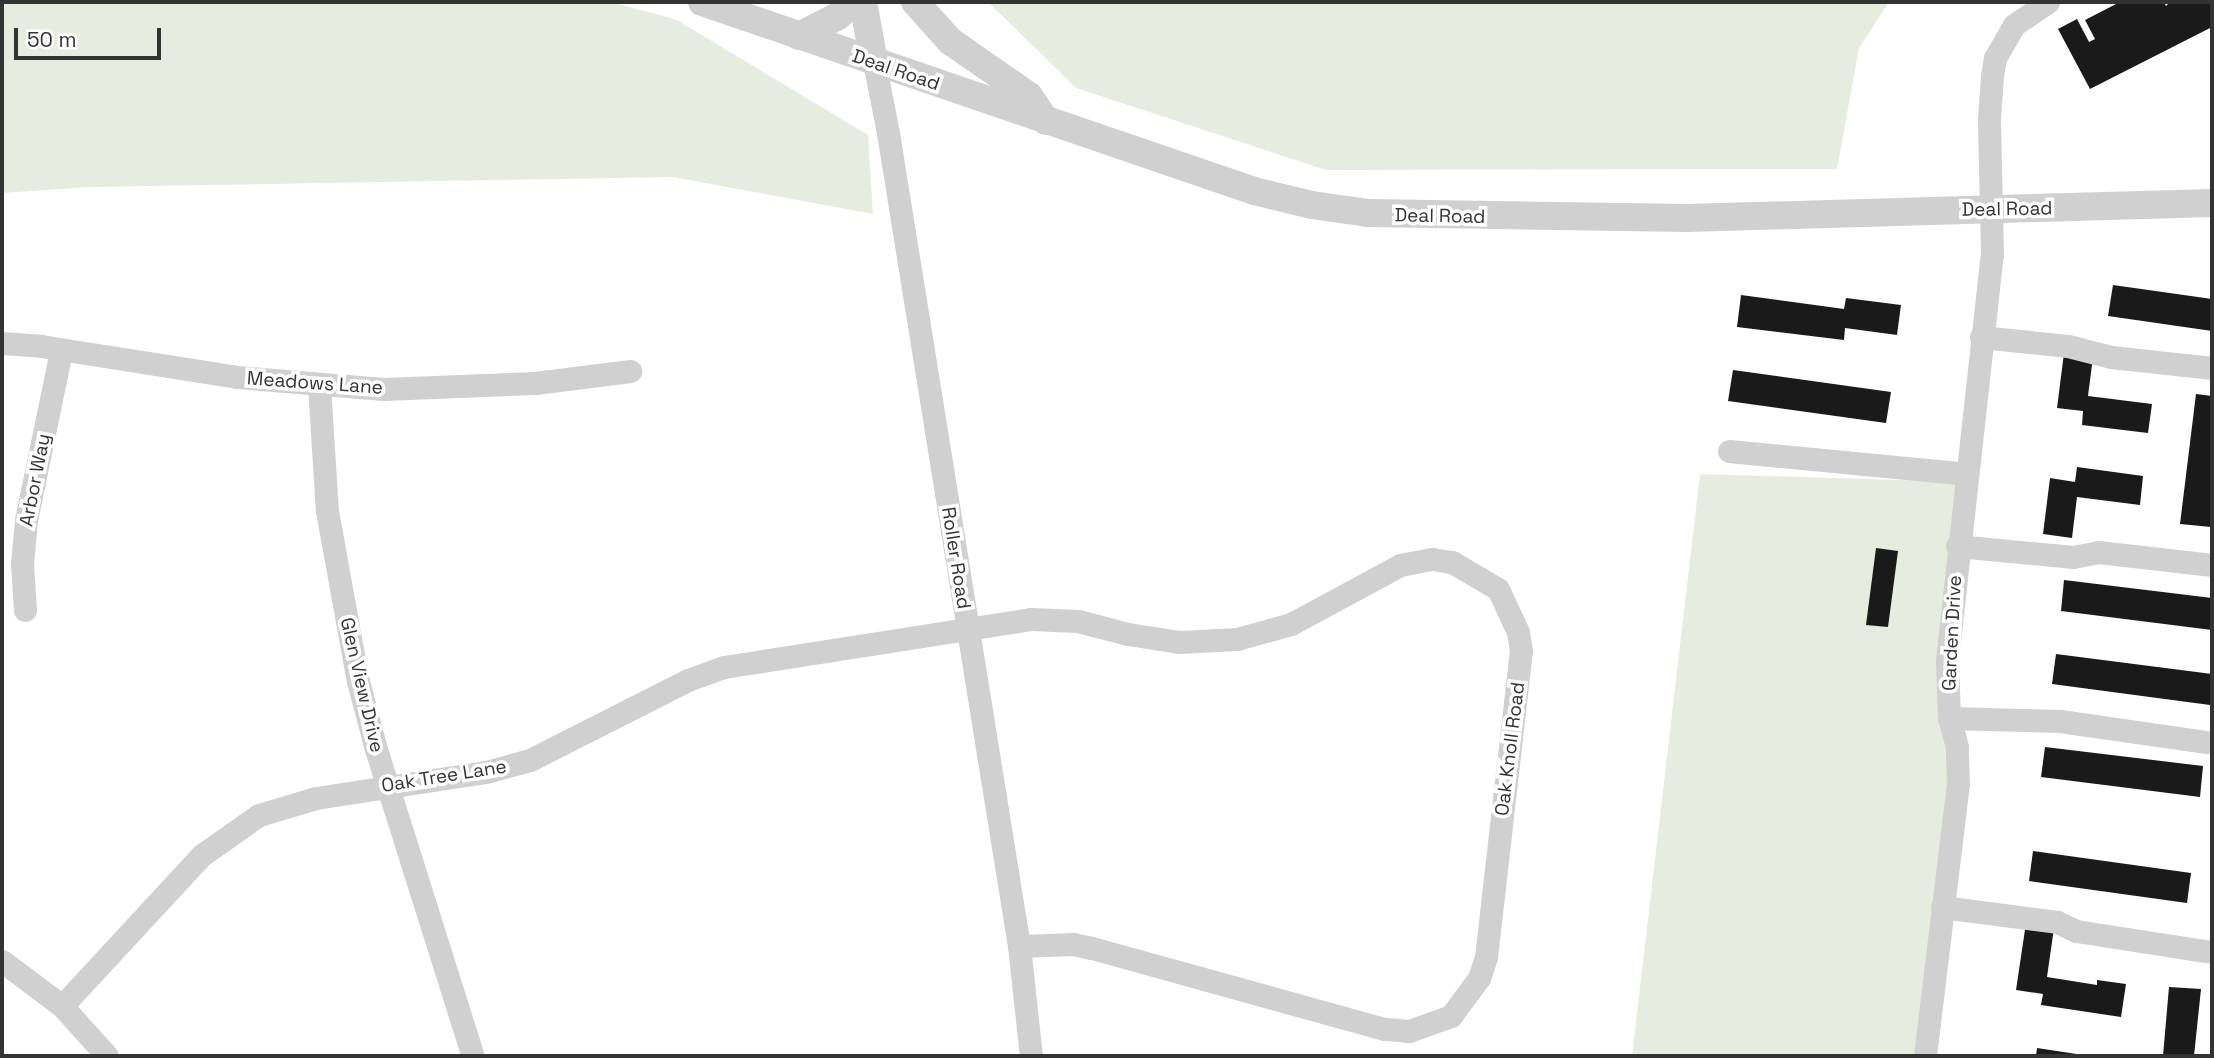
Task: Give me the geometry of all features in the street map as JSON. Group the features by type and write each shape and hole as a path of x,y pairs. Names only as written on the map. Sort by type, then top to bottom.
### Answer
{"street":[{"name":"Deal Road","path":"702,2 1254,191 1312,205 1368,214 1686,218 2212,203"},
{"path":"799,36 838,16 854,2"},
{"path":"863,2 874,62"},
{"path":"915,2 950,41 1029,96 1046,121"},
{"name":"Garden Drive","path":"1925,1056 1958,784 1957,747 1950,718 1947,660 1992,254 1989,119 1995,58 2014,25 2048,2"},
{"name":"Roller Road","path":"874,62 890,146 1019,946 1031,1056"},
{"path":"1982,337 2068,346 2111,357 2212,369"},
{"name":"Meadows Lane","path":"2,343 237,377 319,385 457,388 573,380 630,371"},
{"name":"Arbor Way","path":"25,610 22,564 26,520 61,351"},
{"name":"Glen View Drive","path":"319,385 327,511 358,681 387,786 473,1056"},
{"path":"1729,451 1966,474"},
{"path":"1958,546 2073,558 2098,552 2212,565"},
{"name":"Oak Knoll Road","path":"968,628 1054,618 1179,642 1237,639 1291,624 1400,565 1432,559 1452,562 1498,589 1518,632 1521,650 1486,957 1479,978 1451,1016 1409,1031 1384,1029 1074,944 1019,946"},
{"name":"Oak Tree Lane","path":"62,1006 202,855 232,831 271,809 316,798 486,772 530,760 688,680 724,667 968,628"},
{"path":"1950,718 2060,721 2205,742"},
{"path":"1942,907 2057,922 2076,931 2212,952"},
{"path":"2,961 62,1006 107,1056"}],"shaded area":[{"path":"2,2 612,2 677,20 868,135 873,214 673,177 91,187 2,193"},
{"path":"988,2 1889,2 1859,48 1837,169 1326,170 1076,88"},
{"path":"1700,474 1964,482 1951,844 1924,1056 1632,1056"}],"building":[{"path":"2120,2 2164,2 2166,6 2170,2 2212,2 2212,27 2090,89 2058,29 2077,19 2089,42 2095,39 2085,20"},
{"path":"2113,285 2212,299 2212,331 2108,316"},
{"path":"1741,295 1844,309 1846,298 1901,305 1897,335 1845,328 1844,340 1737,327"},
{"path":"2064,353 2093,357 2088,396 2152,404 2148,433 2082,425 2083,411 2057,408"},
{"path":"1733,370 1891,392 1886,423 1728,401"},
{"path":"2196,394 2212,396 2211,527 2180,524"},
{"path":"2077,467 2143,476 2140,505 2077,497 2072,538 2043,534 2050,478 2075,482"},
{"path":"1876,548 1898,551 1888,627 1866,625"},
{"path":"2064,580 2212,598 2212,630 2061,611"},
{"path":"2056,654 2212,674 2210,705 2052,684"},
{"path":"2045,747 2203,766 2200,797 2041,777"},
{"path":"2033,851 2191,873 2187,903 2029,881"},
{"path":"2026,923 2054,928 2047,977 2097,985 2097,980 2126,984 2121,1017 2041,1005 2043,994 2016,990"},
{"path":"2169,987 2201,989 2194,1056 2163,1056"},
{"path":"2037,1048 2083,1055 2083,1056 2036,1056"}]}
